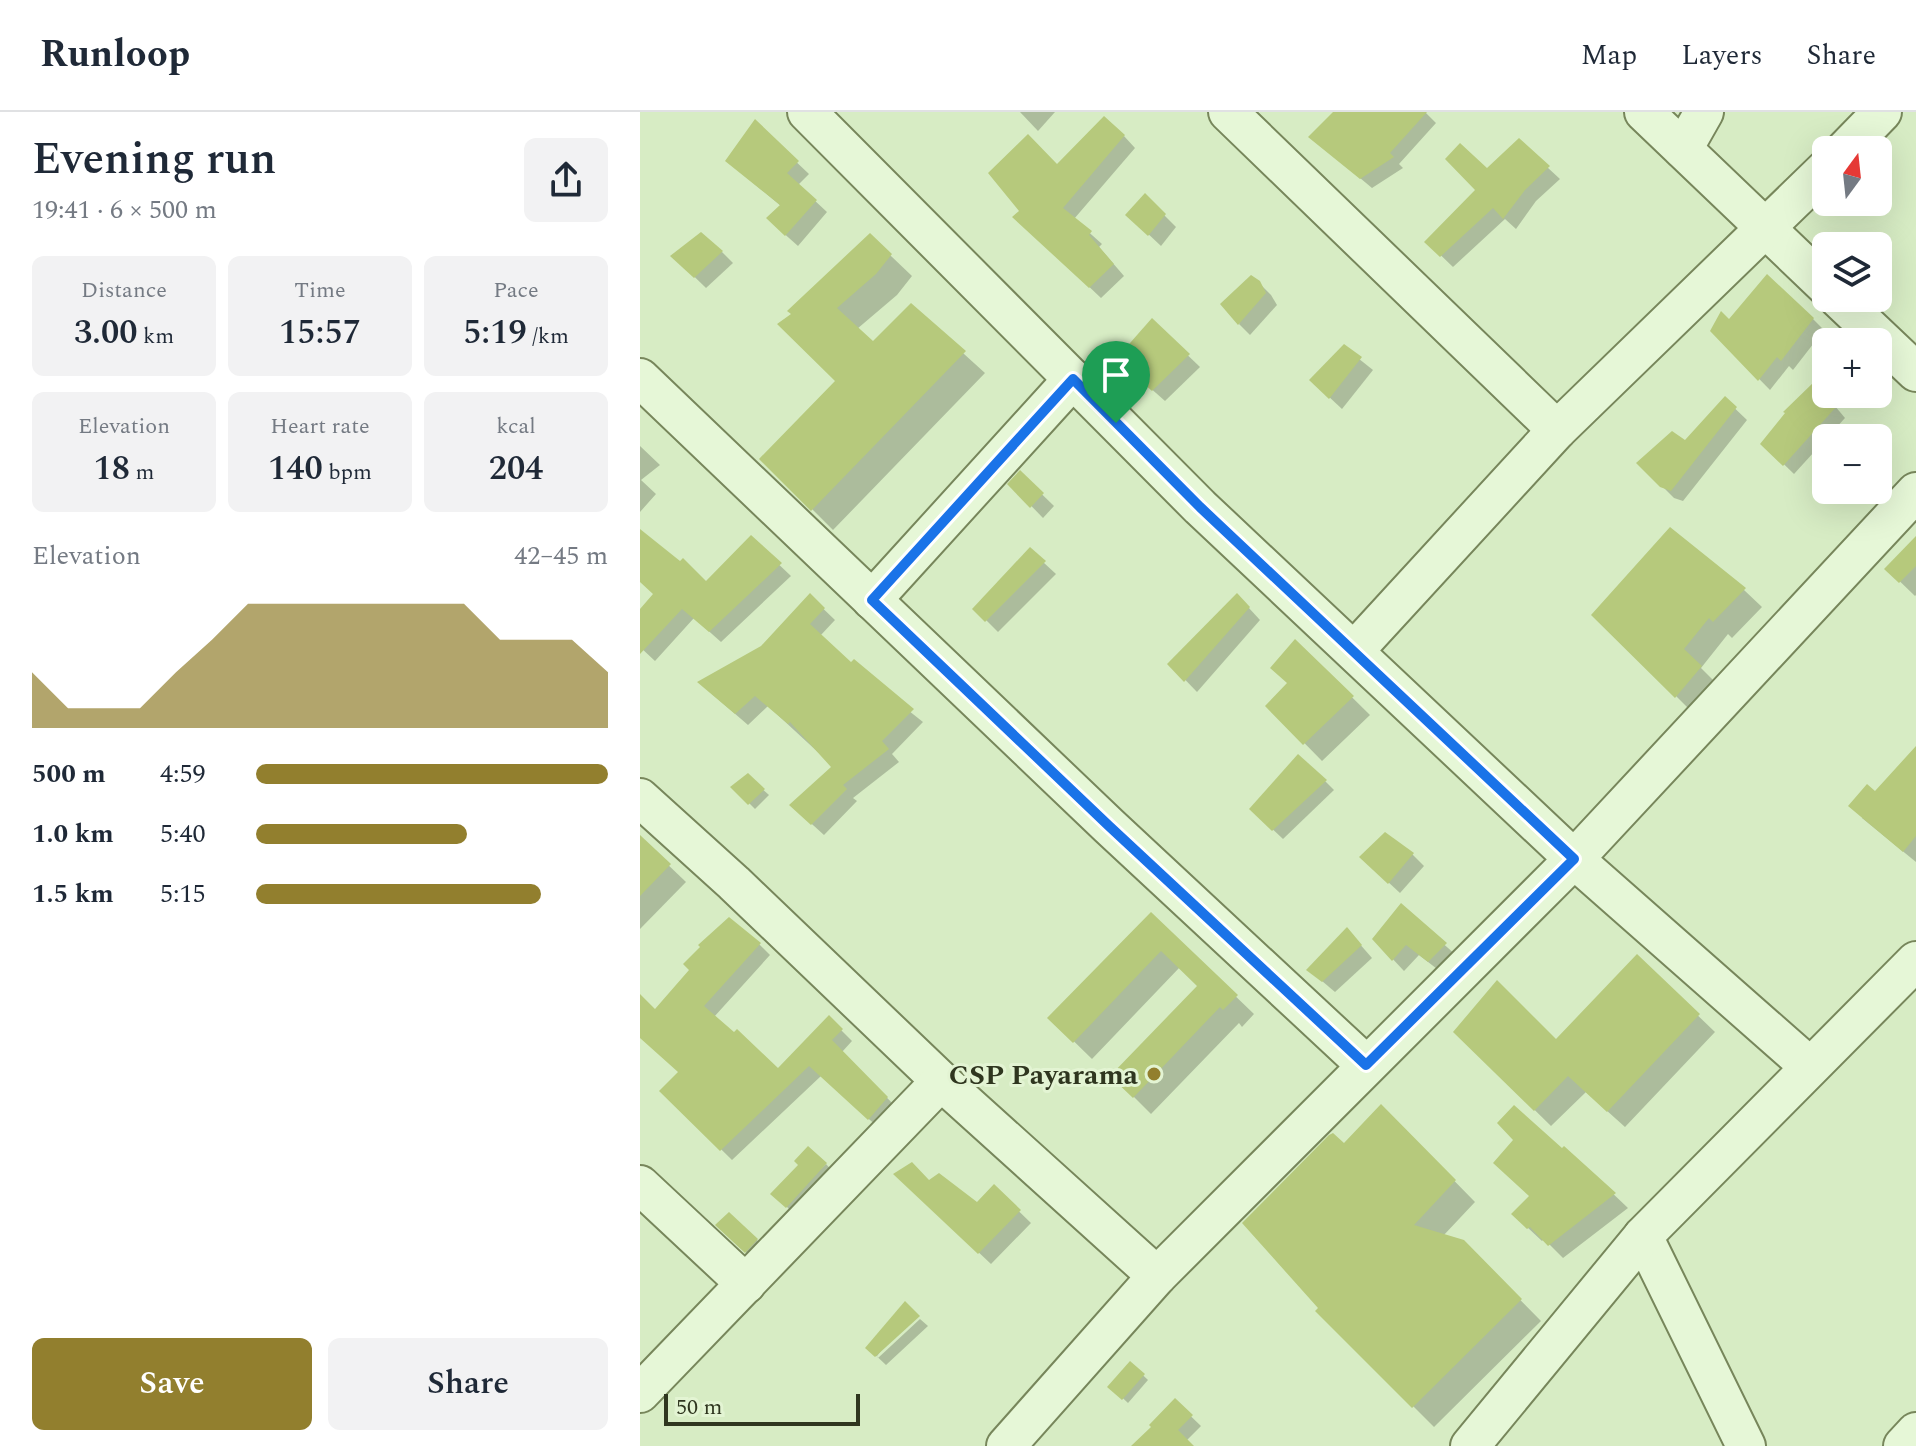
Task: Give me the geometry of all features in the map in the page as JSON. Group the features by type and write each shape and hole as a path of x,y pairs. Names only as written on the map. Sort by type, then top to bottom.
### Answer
{"street":[{"path":"807,112 1200,507 1574,859 1809,1066"},
{"path":"1228,112 1557,430"},
{"path":"1644,112 1812,273"},
{"path":"1683,149 1704,112"},
{"path":"1859,136 1882,112"},
{"path":"1354,651 1557,430 1812,183"},
{"path":"1853,312 1916,372"},
{"path":"640,378 1109,826 1366,1065"},
{"path":"872,600 1073,379"},
{"path":"1006,1446 1157,1276 1574,859 1916,492"},
{"path":"640,798 734,883 941,1081 1157,1276"},
{"path":"1470,1446 1643,1236 1916,961"},
{"path":"640,1393 941,1081"},
{"path":"640,1185 746,1284"},
{"path":"1643,1236 1746,1446"},
{"path":"1903,1446 1916,1432"}],"building":[{"path":"1333,112 1427,112 1390,153 1394,157 1360,179 1308,137"},
{"path":"1104,116 1125,135 1063,208 1092,231 1089,235 1114,264 1089,288 1012,217 1019,211 988,173 1028,134 1057,164"},
{"path":"755,119 799,161 787,173 817,200 785,236 766,218 780,205 725,161"},
{"path":"1519,138 1550,166 1525,190 1503,219 1493,208 1440,257 1424,242 1475,190 1445,159 1460,143 1487,168"},
{"path":"1145,193 1166,214 1148,236 1125,215"},
{"path":"701,232 723,251 694,278 670,256"},
{"path":"870,233 892,254 876,274 837,308 873,341 911,303 966,351 811,511 759,459 835,381 777,324 791,314 787,311"},
{"path":"1767,274 1814,318 1781,361 1777,357 1758,381 1710,331 1721,311 1729,319"},
{"path":"1251,275 1260,281 1266,293 1238,325 1220,304"},
{"path":"1152,318 1190,354 1152,391 1116,359"},
{"path":"1344,344 1362,357 1329,399 1309,380"},
{"path":"1812,384 1812,408 1835,408 1821,424 1812,424 1812,434 1783,466 1760,444 1783,412"},
{"path":"1725,396 1737,407 1671,491 1660,487 1636,463 1672,431 1685,440"},
{"path":"1020,470 1044,493 1030,508 1007,484"},
{"path":"1670,527 1746,588 1713,622 1709,618 1684,649 1702,666 1675,698 1591,615"},
{"path":"640,529 680,561 683,558 706,581 751,535 782,563 709,632 682,609 640,654 640,609 653,594 640,582"},
{"path":"1916,536 1916,566 1899,583 1884,569"},
{"path":"1030,547 1046,561 985,622 972,609"},
{"path":"810,593 825,608 810,624 851,662 854,659 914,709 882,741 889,749 843,785 847,789 811,825 789,805 831,767 790,722 788,724 755,696 735,714 697,682 761,646"},
{"path":"1237,593 1250,607 1184,682 1167,664"},
{"path":"1295,639 1354,696 1303,745 1265,706 1287,683 1270,668"},
{"path":"1916,746 1916,836 1903,852 1848,806 1867,784 1875,791"},
{"path":"1298,754 1327,780 1272,831 1249,809"},
{"path":"748,773 765,789 748,805 730,787"},
{"path":"1385,832 1414,853 1388,884 1359,857"},
{"path":"640,835 671,864 640,896"},
{"path":"1401,903 1447,943 1428,962 1406,945 1392,961 1372,939"},
{"path":"1151,912 1238,995 1223,1010 1220,1007 1133,1098 1110,1076 1197,986 1161,951 1073,1043 1047,1018"},
{"path":"729,917 761,943 704,1006 734,1032 737,1029 778,1068 829,1015 843,1029 832,1040 888,1097 868,1120 809,1066 720,1151 659,1091 678,1072 640,1038 640,994 655,1009 689,970 683,964 700,947 698,945"},
{"path":"1347,927 1362,945 1322,982 1306,970"},
{"path":"1637,954 1700,1014 1607,1112 1568,1076 1534,1111 1453,1032 1497,980 1556,1039"},
{"path":"1381,1104 1456,1180 1414,1225 1464,1240 1522,1299 1412,1408 1315,1311 1318,1308 1242,1223 1329,1135 1333,1133 1344,1143"},
{"path":"1514,1105 1616,1193 1548,1246 1530,1227 1527,1229 1511,1214 1529,1196 1493,1163 1513,1140 1497,1123"},
{"path":"808,1146 827,1163 786,1208 770,1194 798,1165 794,1161"},
{"path":"912,1162 929,1180 939,1173 977,1202 994,1184 1021,1210 978,1254 893,1174"},
{"path":"729,1212 758,1239 745,1253 715,1225"},
{"path":"905,1301 920,1316 875,1357 865,1348"},
{"path":"1130,1361 1145,1374 1122,1400 1107,1387"},
{"path":"1175,1398 1193,1415 1178,1430 1194,1446 1131,1446 1151,1427 1149,1425"}],"place":[{"name":"CSP Payarama","path":"1154,1074"}],"route":[{"path":"1073,379 1116,423 1200,507 1574,859 1366,1065 872,600 1073,379"}]}
